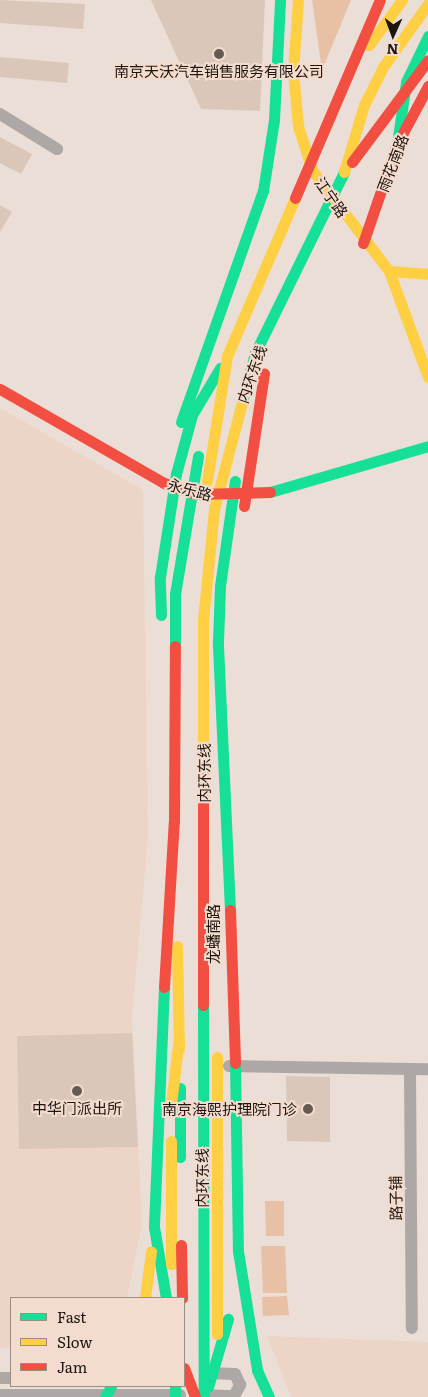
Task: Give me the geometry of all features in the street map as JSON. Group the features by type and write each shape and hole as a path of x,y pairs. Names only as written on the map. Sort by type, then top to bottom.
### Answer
{"main road":[{"path":"161,626 160,577 164,503 176,436 263,192 274,120 280,0"},
{"name":"江宁路","path":"298,0 293,71 298,126 312,170 363,243 389,271 428,377"},
{"path":"350,73 380,0"},
{"path":"350,73 402,0"},
{"path":"343,175 364,105 383,67 428,4"},
{"path":"397,144 406,82 428,36"},
{"path":"343,175 428,60"},
{"name":"内环东线","path":"190,1325 189,1074 192,734 196,554 226,356 350,73"},
{"name":"雨花南路","path":"363,243 397,144 428,86"},
{"name":"内环东线","path":"204,1397 206,561 216,499 255,353 343,175"},
{"path":"389,271 428,274"},
{"path":"278,338 285,294"},
{"path":"160,577 176,474 192,416 226,356"},
{"path":"145,1297 154,1228 160,1018 174,821 175,594 186,506 226,356"},
{"path":"269,1397 257,1370 238,1251 220,586 237,469 264,373 271,356"},
{"path":"214,747 227,680 234,588 264,373"},
{"name":"永乐路","path":"0,389 164,483 196,494 224,497 264,494 325,479 428,446"},
{"path":"182,1297 179,1038 175,994 183,585 196,494"},
{"name":"龙蟠南路","path":"208,1373 213,1041 214,747 210,633 224,497"},
{"path":"161,646 164,942 175,994"},
{"path":"172,1297 170,1201 171,1088 179,1038"},
{"path":"213,1041 219,1066 218,1397"},
{"path":"154,1228 166,1297"},
{"path":"204,1397 226,1336 238,1251"},
{"path":"190,1354 190,1397"},
{"path":"185,1371 195,1397"}],"street":[{"path":"0,114 57,149"},
{"path":"219,1066 428,1069"},
{"name":"路子铺","path":"410,1069 412,1328"},
{"path":"0,1396 172,1391 234,1396 238,1392 240,1379 235,1374 185,1372"}],"shaded area":[{"path":"312,0 351,0 322,70"},
{"path":"0,408 143,490 148,836 132,1016 142,1224 127,1297 10,1297 10,1347 0,1348"},
{"path":"265,1201 284,1201 284,1236 266,1236"},
{"path":"261,1246 285,1246 287,1293 263,1293"},
{"path":"287,1296 289,1315 263,1316 262,1297"},
{"path":"267,1336 428,1342 428,1397 291,1397"}],"building":[{"path":"0,0 85,4 83,29 0,23"},
{"name":"南京天沃汽车销售服务有限公司","path":"151,0 265,0 260,111 201,109"},
{"path":"0,57 69,63 67,83 0,77"},
{"path":"0,137 32,154 21,174 0,163"},
{"path":"0,205 12,212 0,232"},
{"name":"中华门派出所","path":"132,1033 138,1147 19,1149 17,1036"},
{"name":"南京海熙护理院门诊","path":"286,1076 330,1077 330,1142 287,1141"}],"traffic: fast":[{"path":"181,422 263,191 274,120 280,0"},
{"path":"397,144 406,82 428,36"},
{"path":"242,402 255,353 344,172"},
{"path":"161,615 160,577 176,474 192,415 220,368"},
{"path":"270,492 428,446"},
{"path":"175,646 175,594 198,456"},
{"path":"230,910 218,641 220,586 235,481"},
{"path":"164,987 154,1227 166,1297"},
{"path":"203,1005 204,1397"},
{"path":"235,1063 238,1251 257,1370 269,1397"},
{"path":"180,1088 180,1157"},
{"path":"208,1387 228,1319"},
{"path":"105,1397 110,1387"},
{"path":"175,1387 175,1397"}],"traffic: slow":[{"path":"298,0 293,71 298,126 312,170 389,271 428,377"},
{"path":"369,45 402,0"},
{"path":"344,172 364,105 383,67 428,4"},
{"path":"207,481 227,356 295,198"},
{"path":"389,271 428,274"},
{"path":"203,756 203,620 214,509 242,402"},
{"path":"177,946 179,1049"},
{"path":"171,1104 179,1038"},
{"path":"217,1057 217,1334"},
{"path":"171,1141 171,1264"},
{"path":"145,1297 151,1251"}],"traffic: jam":[{"path":"295,198 380,0"},
{"path":"352,162 428,60"},
{"path":"363,243 397,144 428,86"},
{"path":"244,506 264,373"},
{"path":"0,389 164,483 196,494 270,492"},
{"path":"164,987 174,821 175,646"},
{"path":"203,756 203,1005"},
{"path":"230,910 235,1063"},
{"path":"181,1245 182,1297"},
{"path":"185,1371 195,1397"}],"place":[{"name":"南京天沃汽车销售服务有限公司","path":"219,54"},
{"name":"中华门派出所","path":"77,1091"},
{"name":"南京海熙护理院门诊","path":"308,1109"}]}
